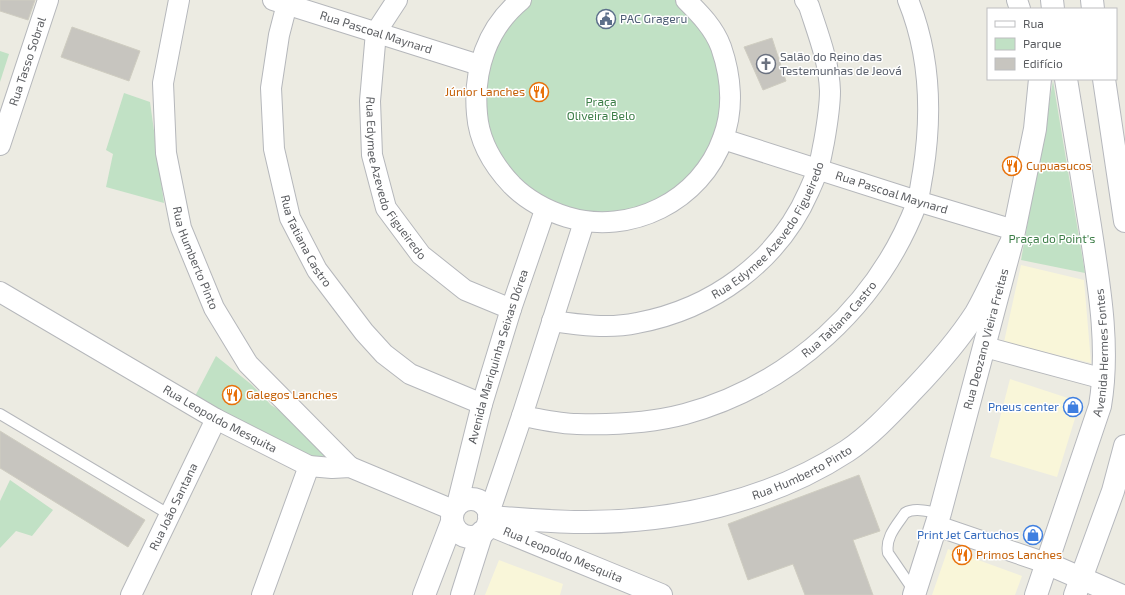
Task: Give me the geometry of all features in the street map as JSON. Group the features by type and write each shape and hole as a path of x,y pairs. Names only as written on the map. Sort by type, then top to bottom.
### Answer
{"street":[{"name":"Rua Tasso Sobral","path":"0,145 48,0"},
{"name":"Rua Humberto Pinto","path":"179,0 164,83 166,153 180,228 214,308 248,364 350,468"},
{"name":"Rua Edymee Azevedo Figueiredo","path":"397,0 376,32 370,101 372,155 386,208 421,255 465,290 511,309"},
{"path":"521,0 509,10 490,36 479,65 475,94 478,122 486,149 501,174 521,194 545,210 584,222 619,222 653,213 683,195 707,169 723,139 730,107 729,76 720,46 704,18 686,0"},
{"name":"Rua Edymee Azevedo Figueiredo","path":"552,321 594,326 636,324 676,313 715,296 749,272 778,242 802,208 818,169 829,115 830,90 826,59 806,0"},
{"name":"Rua Tatiana Castro","path":"522,416 576,424 631,423 685,414 736,396 784,370 828,336 865,296 895,251 917,201 928,141 927,79 916,19 908,0"},
{"name":"Rua Pascoal Maynard","path":"283,1 479,65"},
{"name":"Rua Tatiana Castro","path":"283,1 271,88 274,150 290,218 317,270 364,332 384,354 410,374 482,404"},
{"name":"Avenida Hermes Fontes","path":"1036,595 1100,406 1104,379 1103,324 1096,268 1066,80"},
{"path":"1104,80 1121,172 1125,221"},
{"name":"Rua Deozano Vieira Freitas","path":"915,594 939,520 1013,235 1035,129 1039,82"},
{"name":"Rua Pascoal Maynard","path":"723,139 917,201 1013,235"},
{"name":"Avenida Mariquinha Seixas Dórea","path":"454,512 482,404 511,309 545,210"},
{"path":"462,595 522,416 584,222"},
{"name":"Rua Humberto Pinto","path":"487,521 579,522 628,520 669,516 733,503 788,483 847,451 889,415 946,355 976,313 1013,235"},
{"name":"Rua Leopoldo Mesquita","path":"0,292 216,420 309,466 350,468 454,512"},
{"path":"985,347 1104,379"},
{"name":"Rua João Santana","path":"131,595 216,420"},
{"path":"1078,587 1113,491 1125,446"},
{"path":"262,595 309,466"},
{"path":"424,595 454,512 466,500 478,500 486,507 487,521 478,535 467,536 457,531 454,512"},
{"path":"939,520 1046,563 1078,587 1120,595"},
{"name":"Rua Leopoldo Mesquita","path":"487,521 661,595"}],"lane":[{"path":"0,414 170,515"},
{"path":"915,594 888,553 886,546 889,536 908,511 918,510 939,520"}],"shaded area":[{"path":"1021,265 1084,280 1091,363 1004,342"},
{"path":"1010,379 1080,402 1057,477 990,457"},
{"path":"948,549 1022,576 1015,595 932,595"},
{"path":"499,560 563,584 560,595 485,595"}],"green space":[{"name":"Praça Oliveira Belo","path":"527,0 677,0 717,49 725,91 719,133 702,167 674,195 640,212 602,218 529,195 484,133 484,57"},
{"path":"0,51 9,54 0,82"},
{"name":"Praça do Point's","path":"1053,81 1085,273 1021,260"},
{"path":"124,93 150,102 164,203 106,187 113,154 106,150"},
{"path":"216,356 252,385 271,405 315,433 324,456 317,460 194,398"},
{"path":"10,480 53,510 32,536 16,531 0,548 0,501"}],"building":[{"path":"0,0 35,0 28,20 0,11"},
{"path":"72,27 140,51 129,81 61,57"},
{"name":"Salão do Reino das Testemunhas de Jeová","path":"772,38 786,81 763,90 744,47"},
{"path":"0,431 145,520 128,547 0,468"},
{"path":"859,475 880,531 853,540 873,595 805,595 793,564 748,580 728,524"}],"place":[{"name":"PAC Grageru","path":"606,19"},
{"name":"Salão do Reino das Testemunhas de Jeová","path":"766,64"},
{"name":"Júnior Lanches","path":"539,92"},
{"name":"Cupuasucos","path":"1012,166"},
{"name":"Galegos Lanches","path":"232,395"},
{"name":"Pneus center","path":"1073,407"},
{"name":"Print Jet Cartuchos","path":"1033,535"},
{"name":"Primos Lanches","path":"962,555"}]}
